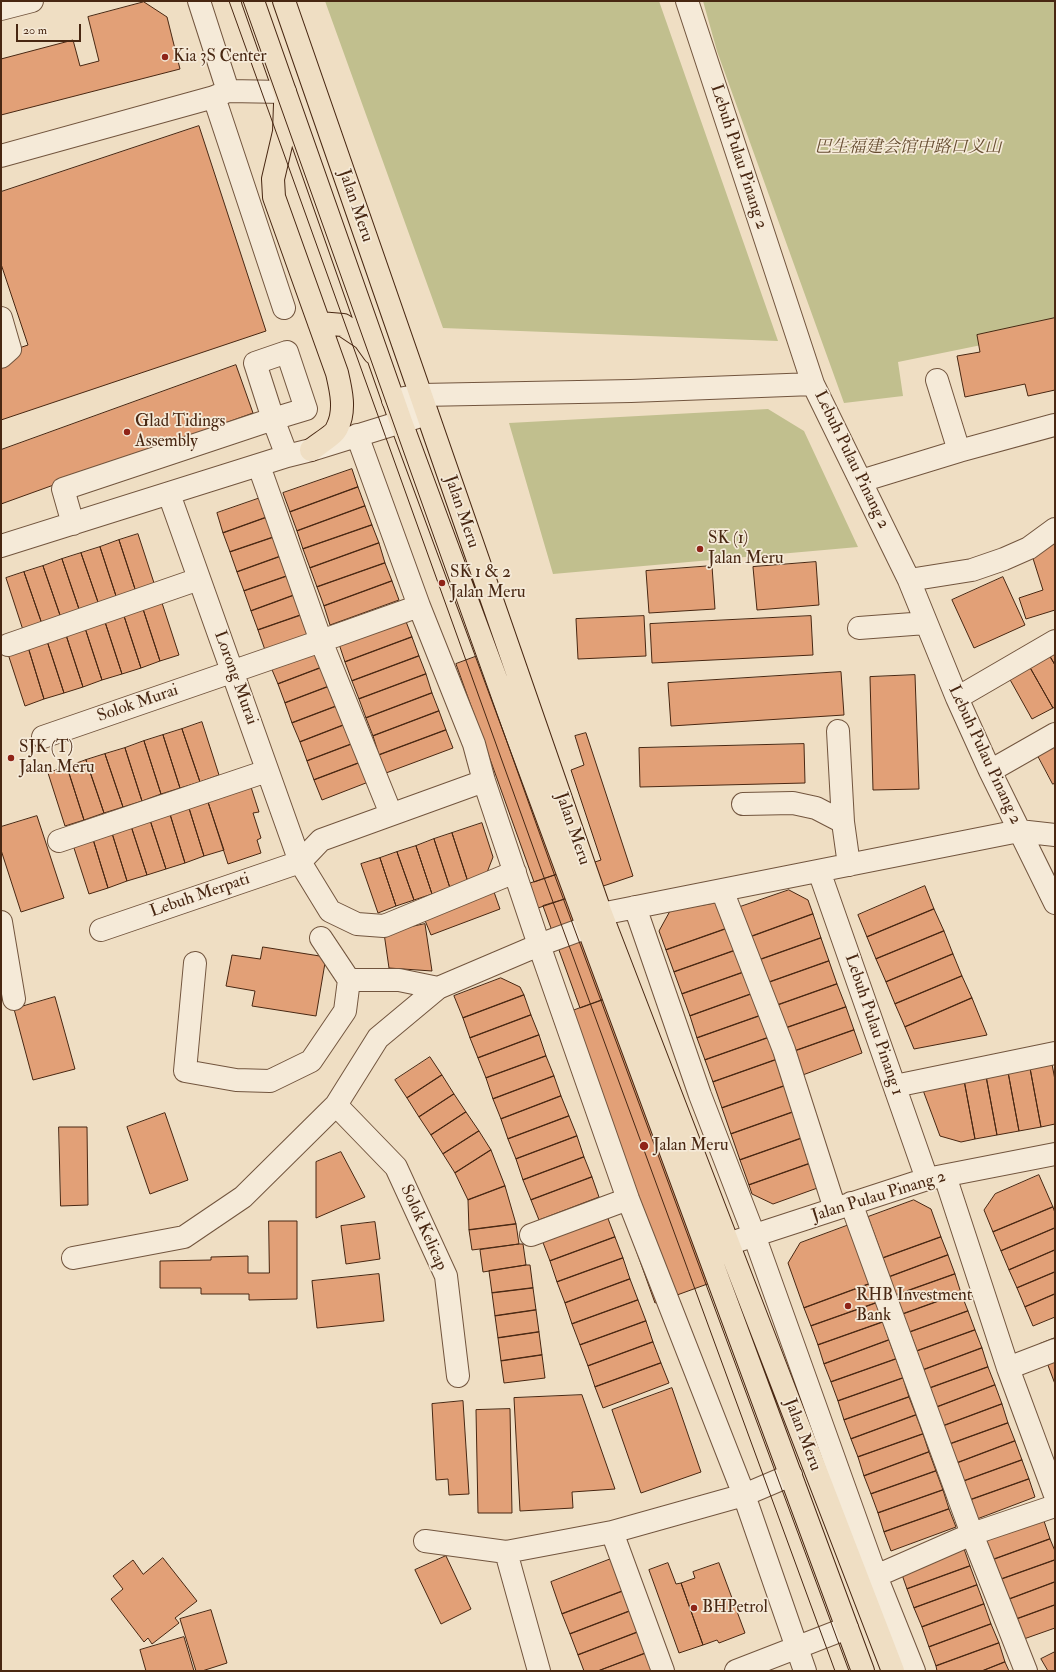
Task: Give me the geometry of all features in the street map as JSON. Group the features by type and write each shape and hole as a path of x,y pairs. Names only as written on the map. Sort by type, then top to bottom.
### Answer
{"highway":[{"name":"Jalan Meru","path":"254,1 401,422 594,921 728,1244 893,1671"},
{"name":"Jalan Meru","path":"284,1 424,404 594,921 791,1476 863,1671"},
{"path":"286,92 284,132 273,179 274,197 338,373 342,393 342,409 337,430 311,450"},
{"path":"319,323 343,325 364,339 380,362"}],"street":[{"path":"1,9 32,1"},
{"path":"199,1 221,94 262,246 284,308"},
{"name":"Lebuh Pulau Pinang 2","path":"686,1 813,384 909,580 957,698 990,771 1055,904"},
{"path":"1,156 221,94 286,92"},
{"path":"262,246 288,236"},
{"path":"1,318 10,349 1,357"},
{"path":"937,380 959,451"},
{"path":"393,400 424,404 631,391 813,384"},
{"path":"1,546 401,422 424,404"},
{"path":"73,524 63,489 274,419 288,456"},
{"path":"861,481 959,451 1054,425"},
{"path":"357,435 419,606 474,744 484,781 539,944 628,1199 744,1495 805,1671"},
{"path":"259,466 321,641 390,814"},
{"name":"Lorong Murai","path":"169,494 300,862 330,911 357,924 384,926 515,872"},
{"path":"909,580 972,570 991,564 1029,548 1055,529"},
{"path":"8,645 199,579"},
{"name":"Solok Murai","path":"43,737 419,606"},
{"path":"859,628 926,623"},
{"path":"957,698 1055,641"},
{"path":"838,731 843,822 849,865"},
{"path":"990,771 1055,734"},
{"path":"59,841 267,770"},
{"path":"300,862 321,840 484,781"},
{"path":"743,804 793,802 816,808 843,822"},
{"path":"73,1258 184,1237 243,1197 336,1104 378,1038 438,988 539,944 594,921 635,907 1019,831 1055,835"},
{"name":"Lebuh Merpati","path":"101,930 300,862"},
{"name":"Lebuh Pulau Pinang 1","path":"819,871 895,1086 936,1177 1008,1368 1047,1450 1055,1495"},
{"path":"722,890 843,1206 1026,1671"},
{"path":"635,907 700,1095 754,1235 876,1576 914,1671"},
{"path":"1,922 14,998"},
{"path":"195,963 185,1071 236,1080 270,1081 311,1061 345,1011 349,980 320,938"},
{"path":"349,980 399,980 438,988"},
{"path":"895,1086 1055,1053"},
{"name":"Solok Kelicap","path":"336,1104 396,1167 446,1276 458,1376"},
{"name":"Jalan Pulau Pinang 2","path":"728,1244 936,1177 1055,1154"},
{"path":"531,1236 628,1199"},
{"path":"1008,1368 1055,1350"},
{"path":"425,1541 506,1552 612,1532 744,1495 791,1476"},
{"path":"876,1576 972,1534 1055,1506"},
{"path":"612,1532 663,1671"},
{"path":"506,1552 539,1671"},
{"path":"736,1671 847,1628"}],"green space":[{"path":"325,1 659,1 778,341 443,328"},
{"name":"巴生福建会馆中路口义山","path":"703,1 1055,1 1055,330 898,362 903,396 844,403 717,51"},
{"path":"768,409 804,431 858,547 553,574 509,423"}],"building":[{"path":"144,2 167,17 180,69 1,115 1,59 73,40 80,66 99,61 88,17"},
{"path":"199,126 266,331 1,420 1,354 28,345 1,264 1,192"},
{"path":"1055,318 1055,390 1028,396 1025,384 965,397 957,356 980,352 977,335"},
{"name":"Glad Tidings Assembly","path":"236,365 253,413 1,504 1,450"},
{"path":"352,469 358,487 290,512 283,493"},
{"path":"358,487 365,506 297,531 290,512"},
{"path":"266,496 273,515 223,533 217,513"},
{"path":"365,506 372,525 303,549 297,531"},
{"path":"273,515 280,535 230,552 223,533"},
{"path":"372,525 379,543 310,568 303,549"},
{"path":"138,534 155,586 136,592 119,540"},
{"path":"280,535 287,554 237,572 230,552"},
{"path":"119,540 136,592 117,599 100,547"},
{"path":"1055,541 1055,610 1026,619 1019,598 1043,590 1030,549"},
{"path":"379,543 385,563 317,587 310,568"},
{"path":"100,547 117,599 99,605 81,553"},
{"path":"81,553 99,605 80,612 62,559"},
{"path":"287,554 293,574 244,591 237,572"},
{"path":"62,559 80,612 61,618 43,566"},
{"path":"816,562 819,605 757,610 753,567"},
{"path":"385,563 392,581 324,606 317,587"},
{"path":"43,566 61,618 42,624 24,572"},
{"path":"712,566 715,609 649,613 646,571"},
{"path":"24,572 42,624 23,630 6,578"},
{"path":"293,574 300,593 251,611 244,591"},
{"path":"1003,577 1025,625 974,648 952,600"},
{"path":"392,581 399,600 330,625 324,606"},
{"path":"300,593 307,613 258,630 251,611"},
{"path":"162,603 179,655 160,661 143,609"},
{"path":"143,609 160,661 141,668 124,616"},
{"path":"307,613 314,632 265,650 258,630"},
{"path":"124,616 141,668 122,674 105,622"},
{"path":"644,616 646,656 578,659 576,619"},
{"path":"811,616 813,655 652,663 650,624"},
{"path":"405,619 412,637 345,662 339,644"},
{"path":"105,622 122,674 102,680 85,628"},
{"path":"85,628 102,680 83,687 66,635"},
{"path":"66,635 83,687 64,693 47,641"},
{"path":"412,637 419,656 352,681 345,662"},
{"path":"47,641 64,693 44,699 28,647"},
{"path":"320,646 328,665 278,684 270,665"},
{"path":"28,647 44,699 25,706 8,654"},
{"path":"1055,649 1055,665 1048,653"},
{"path":"1048,653 1055,665 1055,707 1053,708 1028,664"},
{"path":"483,654 560,873 534,882 456,664"},
{"path":"419,656 426,674 359,699 352,681"},
{"path":"1028,664 1053,708 1032,719 1008,676"},
{"path":"328,665 335,684 285,703 278,684"},
{"path":"841,672 844,715 671,726 668,683"},
{"path":"426,674 432,693 366,718 359,699"},
{"path":"915,675 919,789 873,790 870,677"},
{"path":"335,684 342,704 292,723 285,703"},
{"path":"432,693 439,711 373,736 366,718"},
{"path":"342,704 349,723 300,742 292,723"},
{"path":"439,711 446,730 379,755 373,736"},
{"path":"202,722 219,775 200,782 182,729"},
{"path":"349,723 357,742 307,761 300,742"},
{"path":"182,729 200,782 180,788 163,735"},
{"path":"446,730 453,748 386,773 379,755"},
{"path":"586,733 633,876 535,909 527,884 601,860 571,770 584,765 575,736"},
{"path":"163,735 180,788 161,794 144,741"},
{"path":"1028,737 1055,737 1055,783 1053,784"},
{"path":"144,741 161,794 142,801 125,748"},
{"path":"357,742 364,761 314,780 307,761"},
{"path":"804,744 805,783 640,787 639,748"},
{"path":"125,748 142,801 123,807 105,754"},
{"path":"105,754 123,807 104,813 86,760"},
{"path":"86,760 104,813 84,820 67,767"},
{"path":"364,761 371,781 322,800 314,780"},
{"path":"67,767 84,820 65,826 48,773"},
{"path":"250,784 259,812 253,813 261,838 257,840 261,853 228,864 207,799"},
{"path":"207,799 224,850 204,856 188,805"},
{"path":"188,805 204,856 185,863 169,811"},
{"path":"169,811 185,863 166,869 149,817"},
{"path":"37,816 64,898 21,912 1,850 1,827"},
{"path":"149,817 166,869 147,875 130,823"},
{"path":"130,823 147,875 127,881 111,830"},
{"path":"482,823 493,857 486,875 468,882 452,833"},
{"path":"111,830 127,881 108,888 92,836"},
{"path":"452,833 468,882 450,888 434,839"},
{"path":"92,836 108,888 89,894 72,842"},
{"path":"434,839 450,888 432,894 416,846"},
{"path":"416,846 432,894 414,900 397,852"},
{"path":"397,852 414,900 396,906 380,858"},
{"path":"380,858 396,906 378,913 361,864"},
{"path":"925,886 934,909 867,937 858,915"},
{"path":"789,890 808,900 813,914 750,937 740,907"},
{"path":"494,892 500,909 431,935 424,918"},
{"path":"569,898 605,999 580,1008 543,906"},
{"path":"723,902 731,927 666,950 659,931 670,911"},
{"path":"934,909 944,931 876,959 867,937"},
{"path":"813,914 821,938 759,960 750,937"},
{"path":"425,924 432,971 389,968 384,933"},
{"path":"731,927 739,949 674,972 666,950"},
{"path":"944,931 953,954 886,982 876,959"},
{"path":"821,938 829,961 767,983 759,960"},
{"path":"263,947 326,957 316,1016 252,1006 255,991 226,986 232,955 260,959"},
{"path":"739,949 747,971 682,994 674,972"},
{"path":"953,954 962,976 895,1004 886,982"},
{"path":"829,961 837,984 775,1006 767,983"},
{"path":"747,971 754,993 690,1016 682,994"},
{"path":"962,976 972,998 905,1027 895,1004"},
{"path":"501,978 520,987 524,995 463,1018 454,996"},
{"path":"837,984 846,1007 783,1029 775,1006"},
{"path":"754,993 762,1015 697,1038 690,1016"},
{"path":"524,995 531,1015 470,1038 463,1018"},
{"path":"55,997 75,1069 33,1080 14,1009"},
{"path":"972,998 987,1035 914,1049 905,1027"},
{"name":"Jalan Meru","path":"605,999 735,1274 655,1303 553,1018"},
{"path":"846,1007 854,1030 792,1052 783,1029"},
{"path":"531,1015 539,1035 478,1058 470,1038"},
{"path":"762,1015 770,1037 705,1060 697,1038"},
{"path":"854,1030 862,1053 800,1076 792,1052"},
{"path":"539,1035 546,1056 486,1078 478,1058"},
{"path":"770,1037 778,1059 713,1082 705,1060"},
{"path":"1049,1048 1055,1080 1055,1124 1041,1127 1027,1052"},
{"path":"1027,1052 1041,1127 1019,1131 1005,1056"},
{"path":"546,1056 554,1076 493,1099 486,1078"},
{"path":"1005,1056 1019,1131 997,1135 983,1060"},
{"path":"430,1057 442,1075 407,1098 395,1080"},
{"path":"778,1059 787,1085 722,1108 713,1082"},
{"path":"983,1060 997,1135 975,1139 961,1064"},
{"path":"961,1064 975,1139 961,1142 940,1136 917,1074"},
{"path":"442,1075 454,1094 419,1117 407,1098"},
{"path":"554,1076 561,1096 501,1119 493,1099"},
{"path":"787,1085 796,1111 731,1134 722,1108"},
{"path":"454,1094 466,1112 431,1135 419,1117"},
{"path":"561,1096 569,1116 508,1139 501,1119"},
{"path":"796,1111 805,1137 740,1160 731,1134"},
{"path":"466,1112 479,1131 443,1154 431,1135"},
{"path":"165,1113 188,1180 150,1194 127,1127"},
{"path":"569,1116 577,1136 516,1159 508,1139"},
{"path":"59,1127 87,1127 88,1205 61,1206"},
{"path":"479,1131 491,1150 455,1173 443,1154"},
{"path":"577,1136 584,1157 523,1180 516,1159"},
{"path":"805,1137 814,1162 749,1185 740,1160"},
{"path":"491,1150 505,1186 468,1200 455,1173"},
{"path":"341,1152 365,1197 316,1218 316,1162"},
{"path":"584,1157 592,1177 531,1200 523,1180"},
{"path":"814,1162 823,1186 773,1204 752,1194 749,1185"},
{"path":"1039,1175 1053,1207 993,1232 984,1210 995,1194"},
{"path":"592,1177 599,1197 539,1220 531,1200"},
{"path":"505,1186 516,1224 469,1230 468,1200"},
{"path":"914,1200 931,1209 941,1237 883,1258 868,1217"},
{"path":"1053,1207 1055,1213 1055,1228 1001,1251 993,1232"},
{"path":"607,1216 615,1237 550,1261 542,1240"},
{"path":"269,1221 297,1221 297,1299 249,1300 249,1294 201,1294 201,1288 160,1288 160,1261 211,1260 211,1257 248,1256 248,1273 269,1273"},
{"path":"375,1222 380,1259 346,1264 341,1226"},
{"path":"516,1224 519,1244 472,1250 469,1230"},
{"path":"849,1225 869,1284 804,1308 788,1263 800,1243"},
{"path":"1055,1228 1055,1250 1009,1270 1001,1251"},
{"path":"615,1237 623,1258 557,1282 550,1261"},
{"path":"941,1237 948,1255 889,1277 883,1258"},
{"path":"523,1244 526,1265 483,1272 480,1250"},
{"path":"1055,1250 1055,1272 1017,1288 1009,1270"},
{"path":"948,1255 955,1274 896,1295 889,1277"},
{"path":"623,1258 630,1279 565,1303 557,1282"},
{"path":"530,1265 533,1288 492,1293 489,1271"},
{"path":"1055,1272 1055,1294 1025,1307 1017,1288"},
{"path":"379,1274 384,1321 317,1328 312,1281"},
{"path":"955,1274 961,1293 903,1314 896,1295"},
{"path":"630,1279 638,1300 572,1324 565,1303"},
{"path":"869,1284 876,1303 811,1326 804,1308"},
{"path":"533,1288 536,1310 495,1316 492,1293"},
{"path":"961,1293 968,1311 910,1332 903,1314"},
{"path":"1055,1294 1055,1317 1033,1326 1025,1307"},
{"path":"638,1300 646,1321 580,1345 572,1324"},
{"path":"876,1303 883,1322 818,1345 811,1326"},
{"path":"536,1310 539,1332 498,1338 495,1316"},
{"path":"968,1311 975,1330 917,1351 910,1332"},
{"path":"646,1321 653,1342 588,1366 580,1345"},
{"path":"883,1322 889,1340 824,1364 818,1345"},
{"path":"975,1330 982,1348 923,1370 917,1351"},
{"path":"539,1332 542,1355 501,1361 498,1338"},
{"path":"1055,1338 1055,1384 1040,1344"},
{"path":"889,1340 896,1359 831,1382 824,1364"},
{"path":"653,1342 661,1363 595,1387 588,1366"},
{"path":"982,1348 988,1367 930,1388 923,1370"},
{"path":"542,1355 545,1378 504,1383 501,1361"},
{"path":"896,1359 903,1378 838,1401 831,1382"},
{"path":"661,1363 669,1383 603,1408 595,1387"},
{"path":"988,1367 995,1385 937,1407 930,1388"},
{"path":"903,1378 909,1397 844,1420 838,1401"},
{"path":"995,1385 1002,1404 943,1426 937,1407"},
{"path":"672,1388 701,1472 641,1493 612,1410"},
{"path":"582,1395 615,1489 572,1492 573,1508 520,1511 514,1398"},
{"path":"909,1397 916,1415 851,1439 844,1420"},
{"path":"463,1401 469,1494 449,1495 448,1479 436,1480 432,1404"},
{"path":"1002,1404 1008,1423 950,1444 943,1426"},
{"path":"510,1409 512,1513 478,1513 476,1410"},
{"path":"916,1415 923,1434 858,1457 851,1439"},
{"path":"1008,1423 1015,1441 957,1463 950,1444"},
{"path":"923,1434 929,1452 864,1476 858,1457"},
{"path":"1015,1441 1022,1460 964,1481 957,1463"},
{"path":"929,1452 936,1471 871,1494 864,1476"},
{"path":"1022,1460 1029,1479 970,1500 964,1481"},
{"path":"936,1471 943,1490 878,1513 871,1494"},
{"path":"1029,1479 1035,1497 977,1519 970,1500"},
{"path":"943,1490 949,1509 884,1532 878,1513"},
{"path":"949,1509 956,1527 891,1551 884,1532"},
{"path":"1043,1518 1050,1539 992,1560 985,1540"},
{"path":"1050,1539 1055,1551 1055,1560 999,1580 992,1560"},
{"path":"963,1546 970,1566 907,1589 900,1569"},
{"path":"446,1556 471,1609 441,1624 415,1570"},
{"path":"163,1558 197,1601 175,1618 179,1623 152,1644 148,1638 144,1642 111,1599 123,1589 113,1576 133,1560 143,1574"},
{"path":"611,1559 623,1591 562,1614 551,1582"},
{"path":"1055,1560 1055,1582 1007,1600 999,1580"},
{"path":"668,1563 676,1584 681,1583 703,1645 679,1653 649,1570"},
{"path":"719,1563 745,1633 719,1643 717,1640 703,1645 681,1583 695,1578 693,1572"},
{"path":"970,1566 977,1585 914,1608 907,1589"},
{"path":"1055,1582 1055,1605 1014,1620 1007,1600"},
{"path":"977,1585 984,1604 922,1627 914,1608"},
{"path":"623,1591 630,1611 570,1634 562,1614"},
{"path":"984,1604 991,1624 929,1647 922,1627"},
{"path":"1055,1605 1055,1628 1021,1640 1014,1620"},
{"path":"211,1610 227,1663 202,1671 196,1671 180,1619"},
{"path":"630,1611 638,1632 578,1655 570,1634"},
{"path":"991,1624 999,1643 936,1666 929,1647"},
{"path":"638,1632 646,1653 598,1671 584,1671 578,1655"},
{"path":"184,1637 194,1671 146,1671 140,1650"},
{"path":"999,1643 1005,1662 982,1671 937,1671 936,1666"},
{"path":"1055,1652 1055,1671 1048,1671 1041,1659"},
{"path":"646,1653 653,1671 598,1671"},
{"path":"1005,1662 1009,1671 982,1671"}],"tram line":[{"path":"229,1 542,872 835,1671"},
{"path":"243,1 553,871 849,1671"}],"place":[{"name":"Kia 3S Center","path":"165,57"},
{"name":"Glad Tidings Assembly","path":"127,432"},
{"name":"SK (1) Jalan Meru","path":"700,549"},
{"name":"SK 1 & 2 Jalan Meru","path":"442,583"},
{"name":"SJK (T) Jalan Meru","path":"11,758"},
{"name":"Jalan Meru","path":"644,1146"},
{"name":"RHB Investment Bank","path":"848,1306"},
{"name":"BHPetrol","path":"694,1608"}]}
